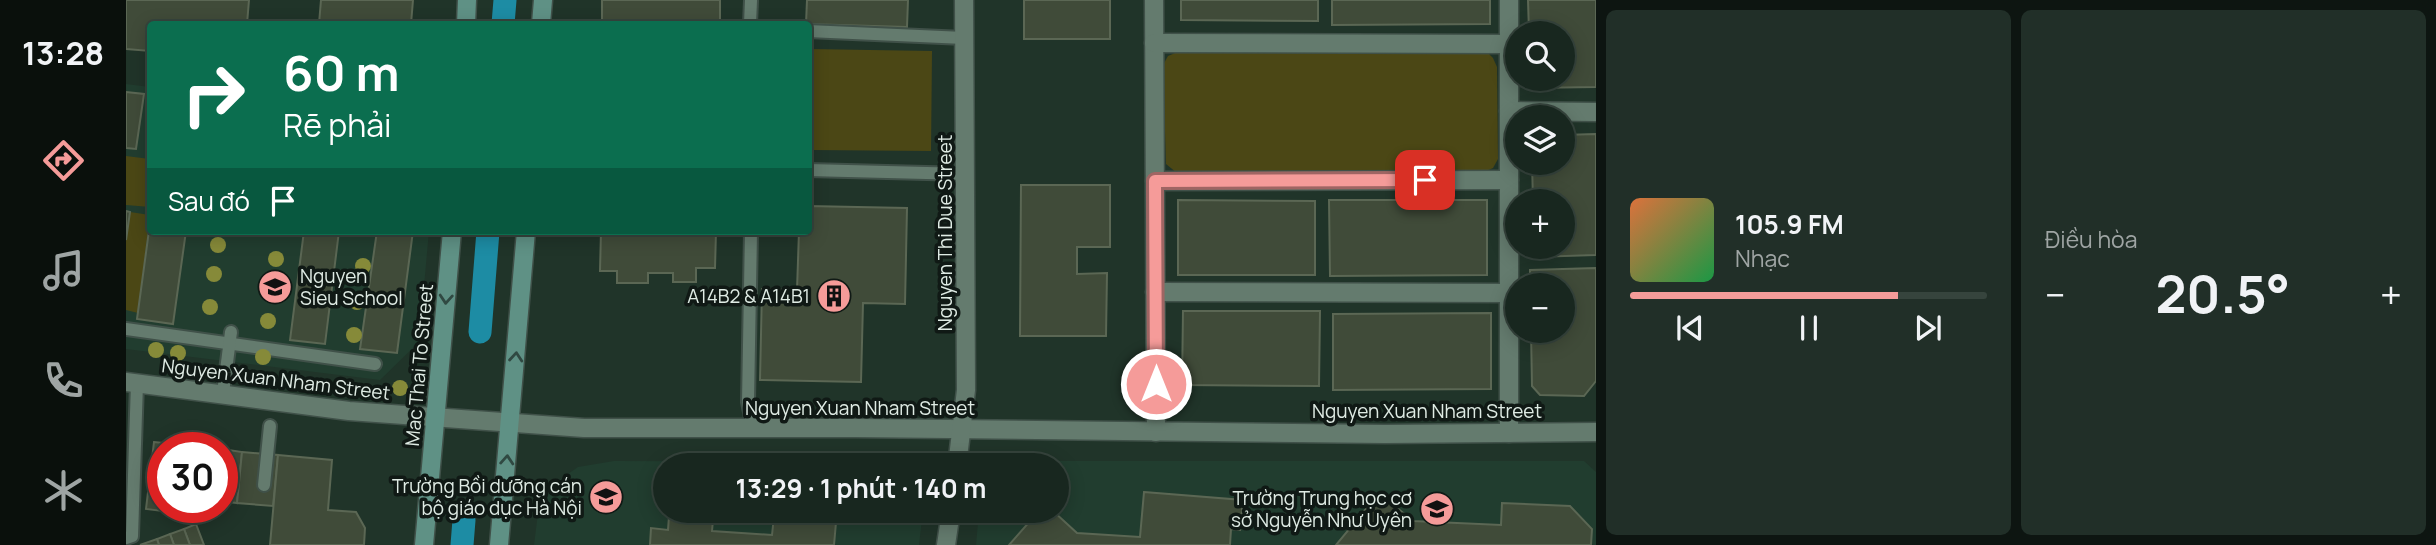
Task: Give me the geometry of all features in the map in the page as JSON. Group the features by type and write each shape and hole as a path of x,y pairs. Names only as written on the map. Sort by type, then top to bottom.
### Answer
{"street":[{"path":"466,21 467,0"},
{"path":"541,21 543,0"},
{"name":"Nguyen Thi Due Street","path":"958,453 966,390 964,0"},
{"path":"1154,0 1156,432"},
{"path":"1509,0 1509,21"},
{"path":"1154,43 1505,44"},
{"path":"1575,112 1596,112"},
{"path":"1509,175 1509,273"},
{"path":"1155,181 1509,180"},
{"name":"Mac Thai To Street","path":"424,545 452,235"},
{"path":"499,545 526,235"},
{"path":"1156,292 1505,293"},
{"path":"1509,343 1509,433"},
{"name":"Nguyen Xuan Nham Street","path":"131,382 349,411 510,425 584,428 1372,434 1596,432"},
{"path":"946,545 949,523"}],"lane":[{"path":"750,21 751,0"},
{"path":"812,32 964,38"},
{"path":"812,170 966,174"},
{"path":"751,235 748,402 752,428"},
{"path":"126,329 230,338 343,353 374,364"},
{"path":"223,393 230,338"},
{"path":"126,538 132,536 131,382"},
{"path":"264,485 270,426"}],"shaded area":[{"path":"812,49 932,51 931,151 812,150"},
{"path":"1180,51 1489,54 1497,67 1498,159 1493,168 1484,172 1177,173 1166,164 1163,65 1168,56"},
{"name":"Nguyen Sieu School","path":"126,84 147,87 147,235 429,235 419,342 380,380 126,349"},
{"path":"126,156 147,159 147,207 126,205"},
{"path":"130,212 147,215 148,235 138,313 126,310 126,240"},
{"name":"Trường Bồi dưỡng cán bộ giáo dục Hà Nội","path":"614,461 653,461 653,523 922,523 919,545 534,545 538,513 555,483 578,467"},
{"path":"1069,461 1584,461 1596,472 1596,545 976,545 978,523 1069,523"}],"building":[{"path":"126,0 249,0 247,21 147,21 147,51 126,49"},
{"path":"321,0 413,0 411,21 319,21"},
{"path":"602,0 720,0 720,21 602,21"},
{"path":"807,0 908,0 907,27 812,24 812,21 806,21"},
{"path":"1024,0 1110,0 1110,39 1024,39"},
{"path":"1181,0 1318,0 1318,21 1181,20"},
{"path":"1332,0 1490,0 1490,24 1332,25"},
{"path":"1528,0 1596,0 1596,87 1575,87 1575,21 1529,21"},
{"path":"126,92 144,94 136,149 126,148"},
{"path":"1596,134 1596,255 1575,256 1575,189 1533,189 1532,175 1575,175 1575,135"},
{"path":"1021,185 1110,185 1110,247 1077,247 1077,274 1107,273 1106,336 1020,336"},
{"path":"1178,200 1315,201 1315,275 1178,275"},
{"path":"1329,200 1487,200 1487,275 1330,276"},
{"name":"A14B2 & A14B1","path":"812,206 907,208 905,304 863,303 861,382 760,380 762,289 797,290 799,235 812,235"},
{"path":"126,211 130,212 126,240"},
{"path":"148,235 185,235 173,324 137,319"},
{"path":"303,235 339,235 325,344 290,340"},
{"path":"376,235 412,235 397,353 360,349"},
{"path":"601,235 716,235 715,268 696,268 696,282 673,282 673,273 648,273 648,283 617,283 617,271 600,271"},
{"path":"1596,268 1596,381 1584,396 1540,395 1532,386 1531,343 1575,343 1575,273 1530,273 1530,270"},
{"path":"1183,311 1320,311 1319,386 1182,385"},
{"path":"1491,313 1491,389 1333,390 1333,314"},
{"path":"238,451 242,452 238,493"},
{"path":"242,452 278,455 273,506 238,503"},
{"path":"278,455 332,460 328,510 356,512 365,528 364,545 270,545"},
{"path":"1144,492 1243,500 1240,530 1231,529 1230,545 1009,545 1028,523 1066,523 1077,533 1140,537"},
{"path":"1379,493 1413,521 1501,525 1502,503 1570,506 1592,529 1591,545 1336,545"},
{"path":"668,523 713,523 712,531 772,535 773,523 836,523 834,545 650,545 651,528 668,530"},
{"path":"196,524 204,545 190,545 184,529"},
{"path":"184,529 190,545 174,545 170,534"},
{"path":"170,534 174,545 159,545 157,539"},
{"path":"157,539 159,545 140,545"}],"waterway":[{"path":"503,21 505,0"},
{"path":"480,332 488,235"},
{"path":"462,545 464,520"}],"place":[{"name":"Nguyen Sieu School","path":"275,287"},
{"name":"A14B2 & A14B1","path":"834,296"},
{"name":"Trường Bồi dưỡng cán bộ giáo dục Hà Nội","path":"606,497"},
{"name":"Trường Trung học cơ sở Nguyễn Như Uyên","path":"1437,509"}],"route":[{"path":"1156,384 1155,181 1425,180"}]}
